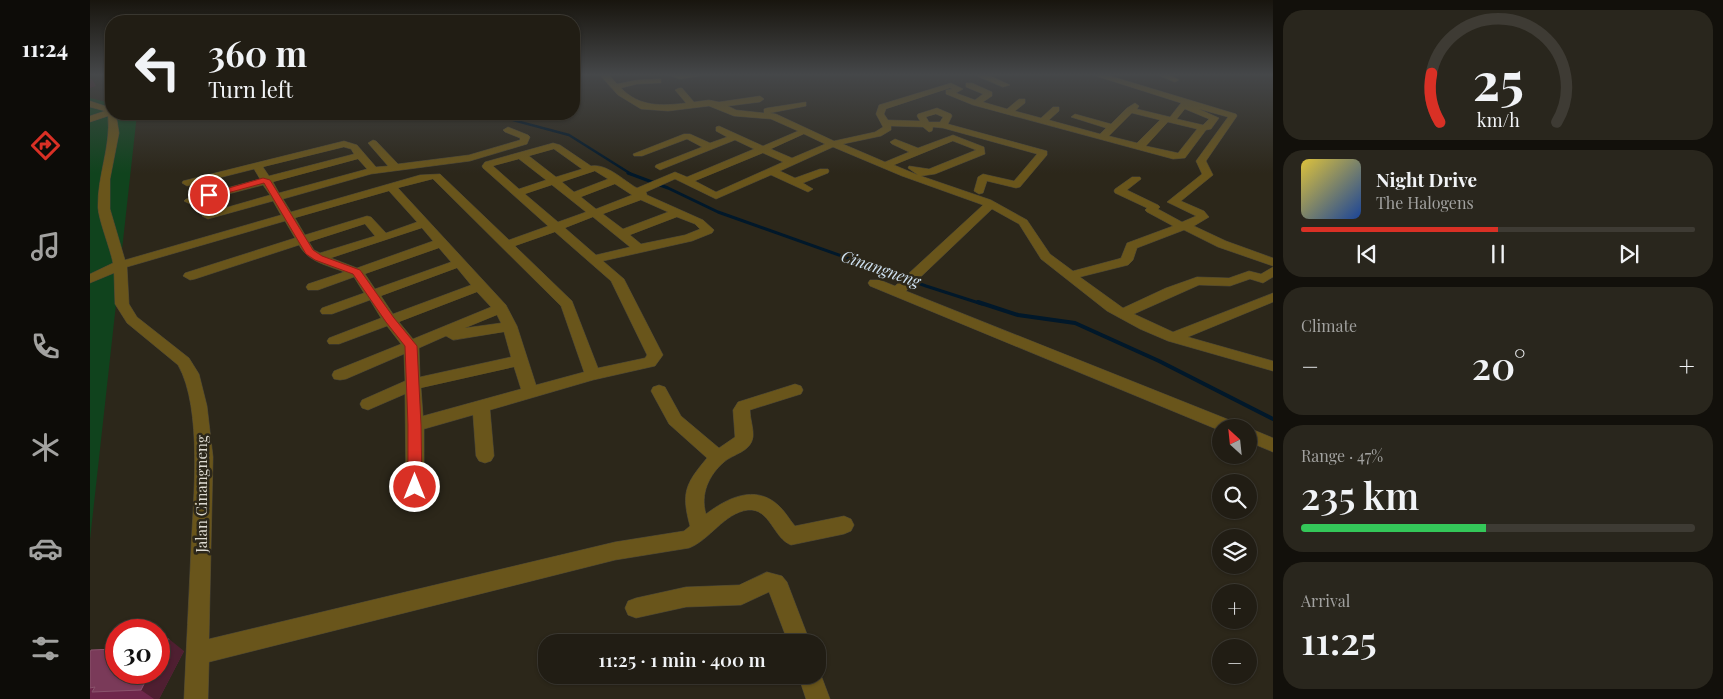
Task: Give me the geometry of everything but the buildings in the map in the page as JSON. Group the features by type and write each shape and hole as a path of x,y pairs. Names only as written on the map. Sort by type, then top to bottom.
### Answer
{"street":[{"path":"724,108 734,113 770,113 790,108"},
{"path":"765,108 770,113 832,144 886,166 991,204 1023,222 1045,256 1069,276 1123,314 1173,338 1273,366"},
{"path":"710,147 687,136 635,152 660,166 671,177 687,181 716,196 832,144 878,134 888,128 880,114 882,108"},
{"path":"992,108 1172,156 1181,156 1203,128"},
{"path":"1008,112 1014,108"},
{"path":"1102,137 1133,108 1169,120 1203,128 1208,127 1214,118 1189,108"},
{"path":"1138,147 1181,108"},
{"path":"1069,276 1123,262 1127,260 1131,246 1184,226 1203,216 1172,202 1208,174 1202,161 1233,116 1205,108"},
{"path":"1043,121 1056,109"},
{"path":"90,120 105,114"},
{"path":"1076,117 1112,126"},
{"name":"Jalan Cinangneng","path":"112,120 114,133 97,209 120,266 122,304 126,313 143,330 184,362 191,374 199,406 204,457 196,699"},
{"path":"1078,130 1088,120"},
{"path":"886,124 928,128 943,125 1044,153 1021,187 983,178 980,191"},
{"path":"719,129 792,162"},
{"path":"208,216 374,170 470,158 524,142 525,137 508,130"},
{"path":"687,181 799,134"},
{"path":"660,166 735,136"},
{"path":"864,146 897,161 927,173 981,152 981,149 953,138 918,152 897,161 886,166"},
{"path":"895,142 918,152"},
{"path":"373,143 396,168"},
{"path":"186,183 344,144 354,147 374,170"},
{"path":"415,425 593,375 650,362 655,355 622,285 595,259 487,166 553,146 589,169"},
{"path":"190,201 361,155"},
{"path":"520,155 639,248"},
{"path":"257,165 309,252 319,258 357,272 390,320 411,346 415,425 415,487"},
{"path":"517,193 595,168 643,192 676,213 699,222 708,230 688,238 595,259"},
{"path":"771,171 808,189"},
{"path":"795,182 824,172"},
{"path":"90,278 120,266 288,216 424,177 436,176 567,304 593,375"},
{"path":"507,245 594,213 643,192 671,177"},
{"path":"1136,179 1119,191 1154,207 1150,209 1152,211 1222,244 1273,262"},
{"path":"573,196 616,180"},
{"path":"391,186 501,308 510,326 519,361 530,392"},
{"path":"905,284 972,219 991,204"},
{"path":"622,234 676,213"},
{"path":"190,276 302,239 364,216 383,237"},
{"path":"319,258 424,224"},
{"path":"313,287 441,242"},
{"path":"326,311 460,263"},
{"path":"1123,314 1190,283 1210,280 1230,282 1249,276 1263,279 1273,272"},
{"path":"875,284 905,284 1212,420"},
{"path":"334,341 480,286"},
{"path":"1173,338 1273,297"},
{"path":"340,375 431,339 501,308"},
{"path":"431,339 510,326"},
{"path":"368,404 412,384 519,361"},
{"path":"701,529 696,517 694,495 700,480 718,456 739,445 744,438 741,410 744,406 794,390"},
{"path":"658,391 675,420 718,456"},
{"path":"480,406 485,456"},
{"path":"1258,439 1273,445"},
{"path":"199,653 615,551 689,539 728,510 741,503 758,503 770,509 792,536 844,525"},
{"path":"636,608 686,597 722,597 741,594 766,582 775,583 780,589 796,634"},
{"path":"813,684 818,699"}],"green space":[{"path":"90,108 105,108 105,120 136,120 90,540"}],"waterway":[{"name":"Cinangneng","path":"513,120 569,135 631,174"},
{"name":"Cinangneng","path":"628,173 668,188 718,212 982,304"},
{"name":"Cinangneng","path":"978,302 1018,315 1075,323 1159,361 1273,419"}],"route":[{"path":"209,195 266,180 309,252 319,258 357,272 390,320 411,346 415,425 415,487"}]}
